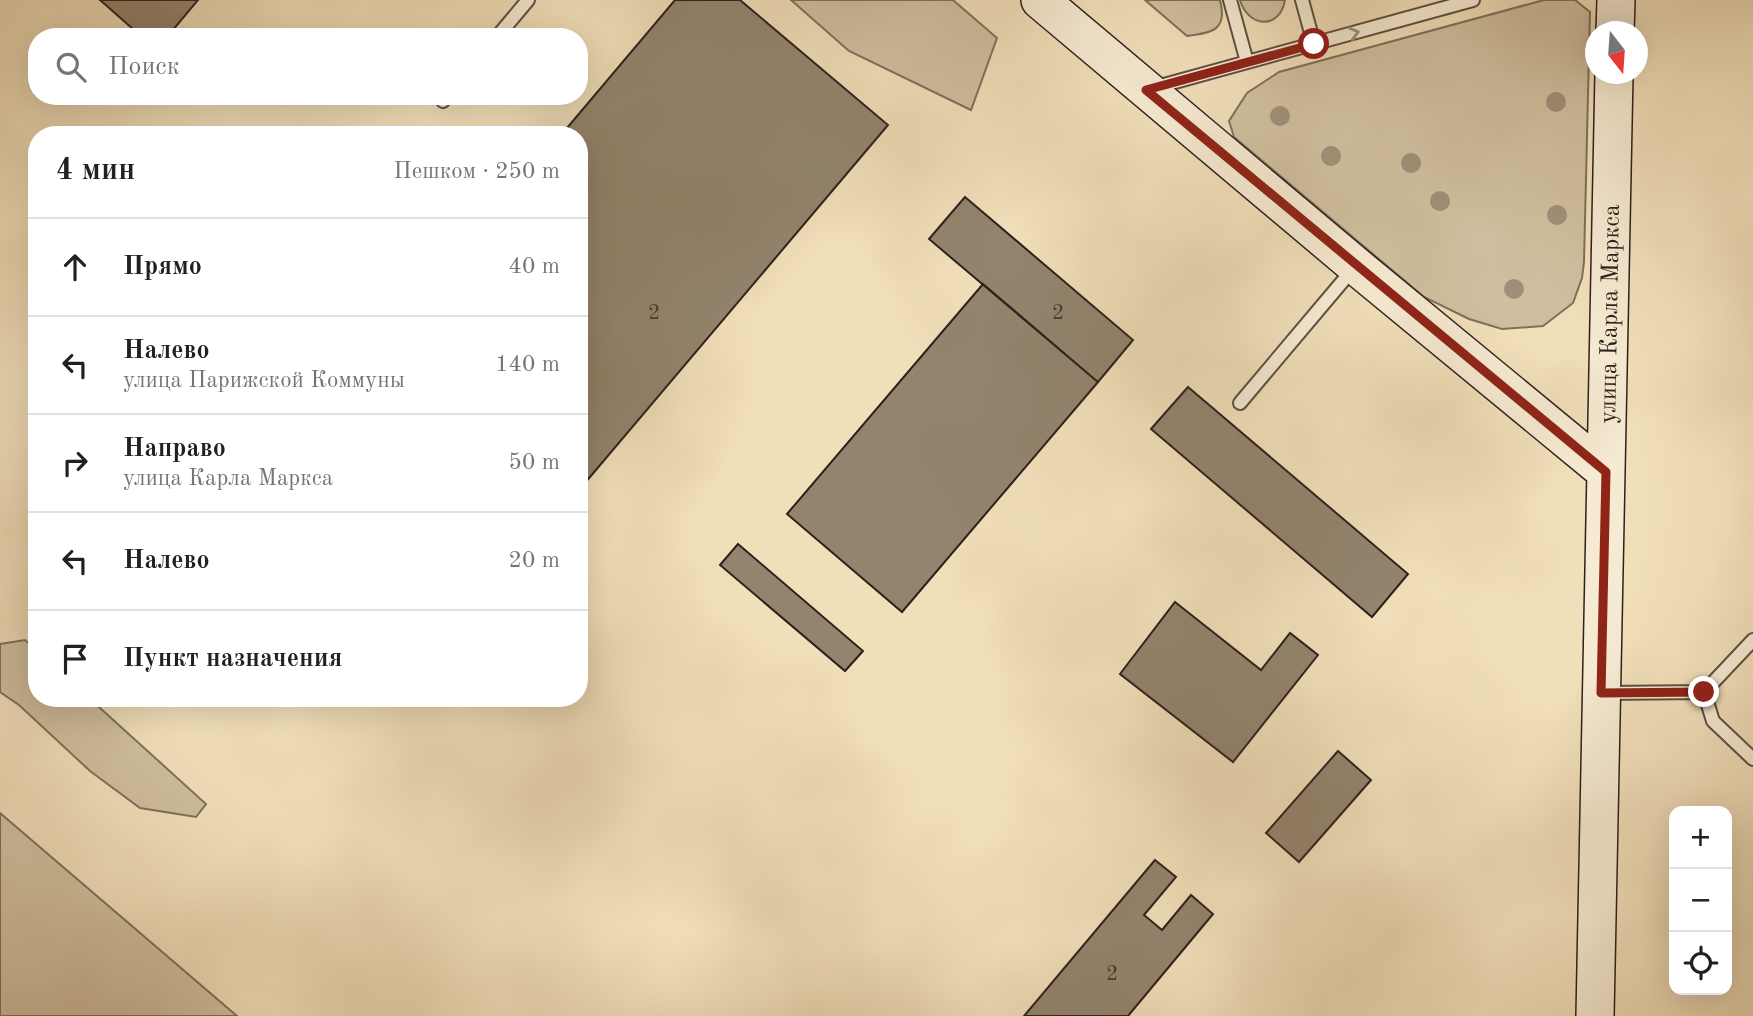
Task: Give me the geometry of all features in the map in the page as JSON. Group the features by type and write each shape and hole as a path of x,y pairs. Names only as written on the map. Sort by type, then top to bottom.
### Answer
{"main road":[{"path":"1040,0 1606,472"},
{"path":"1615,21 1616,0"},
{"name":"улица Карла Маркса","path":"1595,1016 1614,84"}],"lane":[{"path":"505,28 528,0"},
{"path":"1230,0 1247,62"},
{"path":"1302,0 1314,44"},
{"path":"1146,90 1314,44 1433,5 1473,0"},
{"path":"1240,403 1356,266"},
{"path":"1601,693 1704,692 1753,640"},
{"path":"1704,692 1713,721 1753,759"}],"shaded area":[{"path":"791,0 953,0 997,38 971,110 849,51"},
{"path":"1145,0 1220,0 1222,18 1220,24 1211,31 1187,36"},
{"path":"1240,0 1285,0 1277,17 1264,22 1250,16"},
{"path":"1544,0 1575,0 1590,12 1590,21 1585,21 1585,84 1588,84 1584,262 1582,278 1573,303 1543,326 1502,329 1469,319 1424,297 1234,137 1229,121 1247,93 1279,72"},
{"path":"25,640 28,643 28,707 99,707 206,804 196,817 140,808 90,771 19,705 0,692 0,644"},
{"path":"0,813 237,1016 0,1016"}],"building":[{"path":"100,0 198,0 175,28 132,28"},
{"path":"675,0 740,0 888,125 588,479 588,126 569,126"},
{"path":"965,197 1133,340 1098,382 929,239"},
{"path":"983,284 1098,382 902,612 787,514"},
{"path":"1188,387 1408,574 1372,617 1151,429"},
{"path":"738,544 863,651 845,671 720,565"},
{"path":"1175,602 1261,670 1290,633 1318,655 1233,762 1120,674"},
{"path":"1338,751 1371,780 1299,862 1266,833"},
{"path":"1155,860 1176,877 1144,915 1162,930 1191,895 1213,914 1128,1016 1024,1016"}],"route":[{"path":"1314,44 1146,90 1606,472 1601,693 1704,692"}]}
